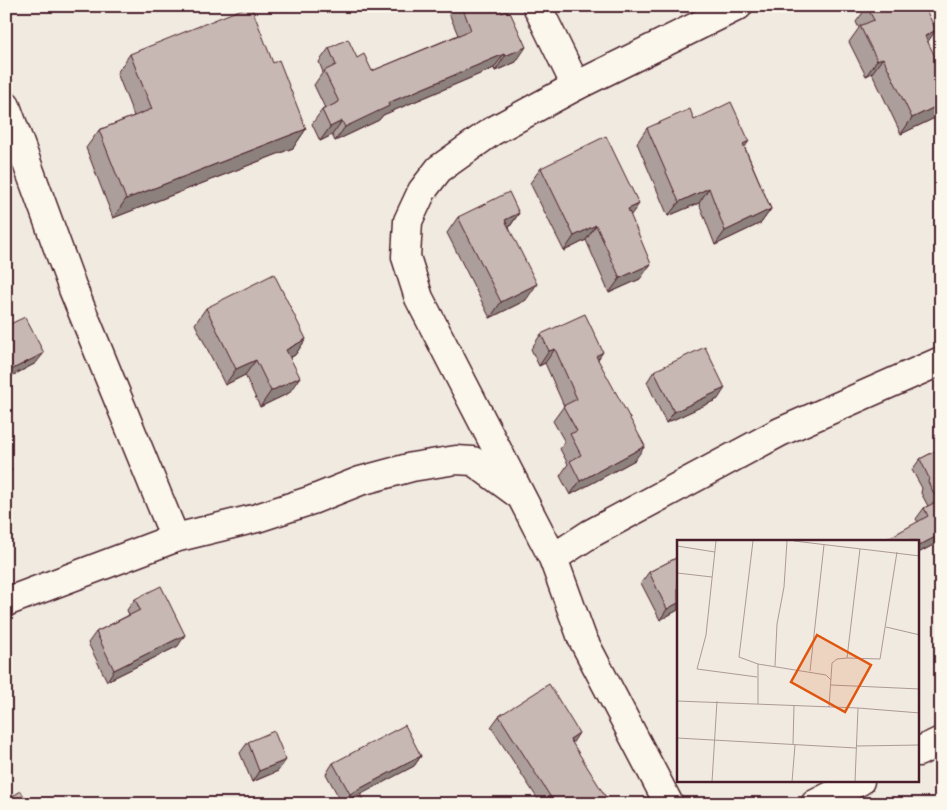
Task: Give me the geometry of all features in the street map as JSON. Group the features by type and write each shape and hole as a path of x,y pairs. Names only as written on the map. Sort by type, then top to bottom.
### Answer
{"street":[{"path":"537,6 576,86"},
{"path":"669,804 582,638 553,558 523,497 419,298 406,258 408,221 422,191 439,168 491,132 576,86 738,6"},
{"path":"6,106 73,289 175,538"},
{"path":"553,558 646,502 780,432 941,360"},
{"path":"6,602 175,538 256,518 312,500 360,481 403,469 456,460 473,461 523,497"},
{"path":"920,751 941,741"},
{"path":"814,804 858,782"}],"building":[{"path":"251,6 273,63 279,60 306,129 126,199 99,130 152,109 130,54"},
{"path":"462,6 499,6 502,13 509,10 526,47 505,56 504,54 388,103 389,106 345,127 342,121 330,127 322,110 339,102 324,71 336,65 329,48 348,39 357,58 364,54 372,71 471,30"},
{"path":"868,6 924,6 936,30 925,36 941,69 941,104 912,118 883,58 877,60 860,26 874,20"},
{"path":"731,102 749,141 743,144 771,209 725,231 709,188 679,202 647,128 690,109 694,120"},
{"path":"606,136 639,204 628,209 651,264 620,278 596,225 574,236 541,168"},
{"path":"509,192 519,213 505,220 537,284 501,302 458,217"},
{"path":"274,274 306,339 286,350 300,377 271,391 256,360 236,369 206,308"},
{"path":"585,314 603,352 596,356 645,446 580,481 570,461 581,455 570,434 577,431 563,406 577,399 555,349 549,351 541,334"},
{"path":"25,317 44,353 11,370 6,360 6,326"},
{"path":"705,347 725,388 674,412 654,371"},
{"path":"941,448 941,534 920,545 920,540 885,540 928,516 924,508 938,501 928,482 929,478 920,459"},
{"path":"6,457 12,470 6,472"},
{"path":"677,558 677,604 667,609 649,572"},
{"path":"161,586 185,635 114,670 96,632 140,610 135,599"},
{"path":"549,684 579,733 570,739 607,799 602,804 555,804 499,716"},
{"path":"405,725 421,756 350,794 333,763"},
{"path":"274,731 286,760 259,771 248,742"},
{"path":"21,791 28,804 6,804 6,800"},
{"path":"360,794 365,804 341,804"}]}
